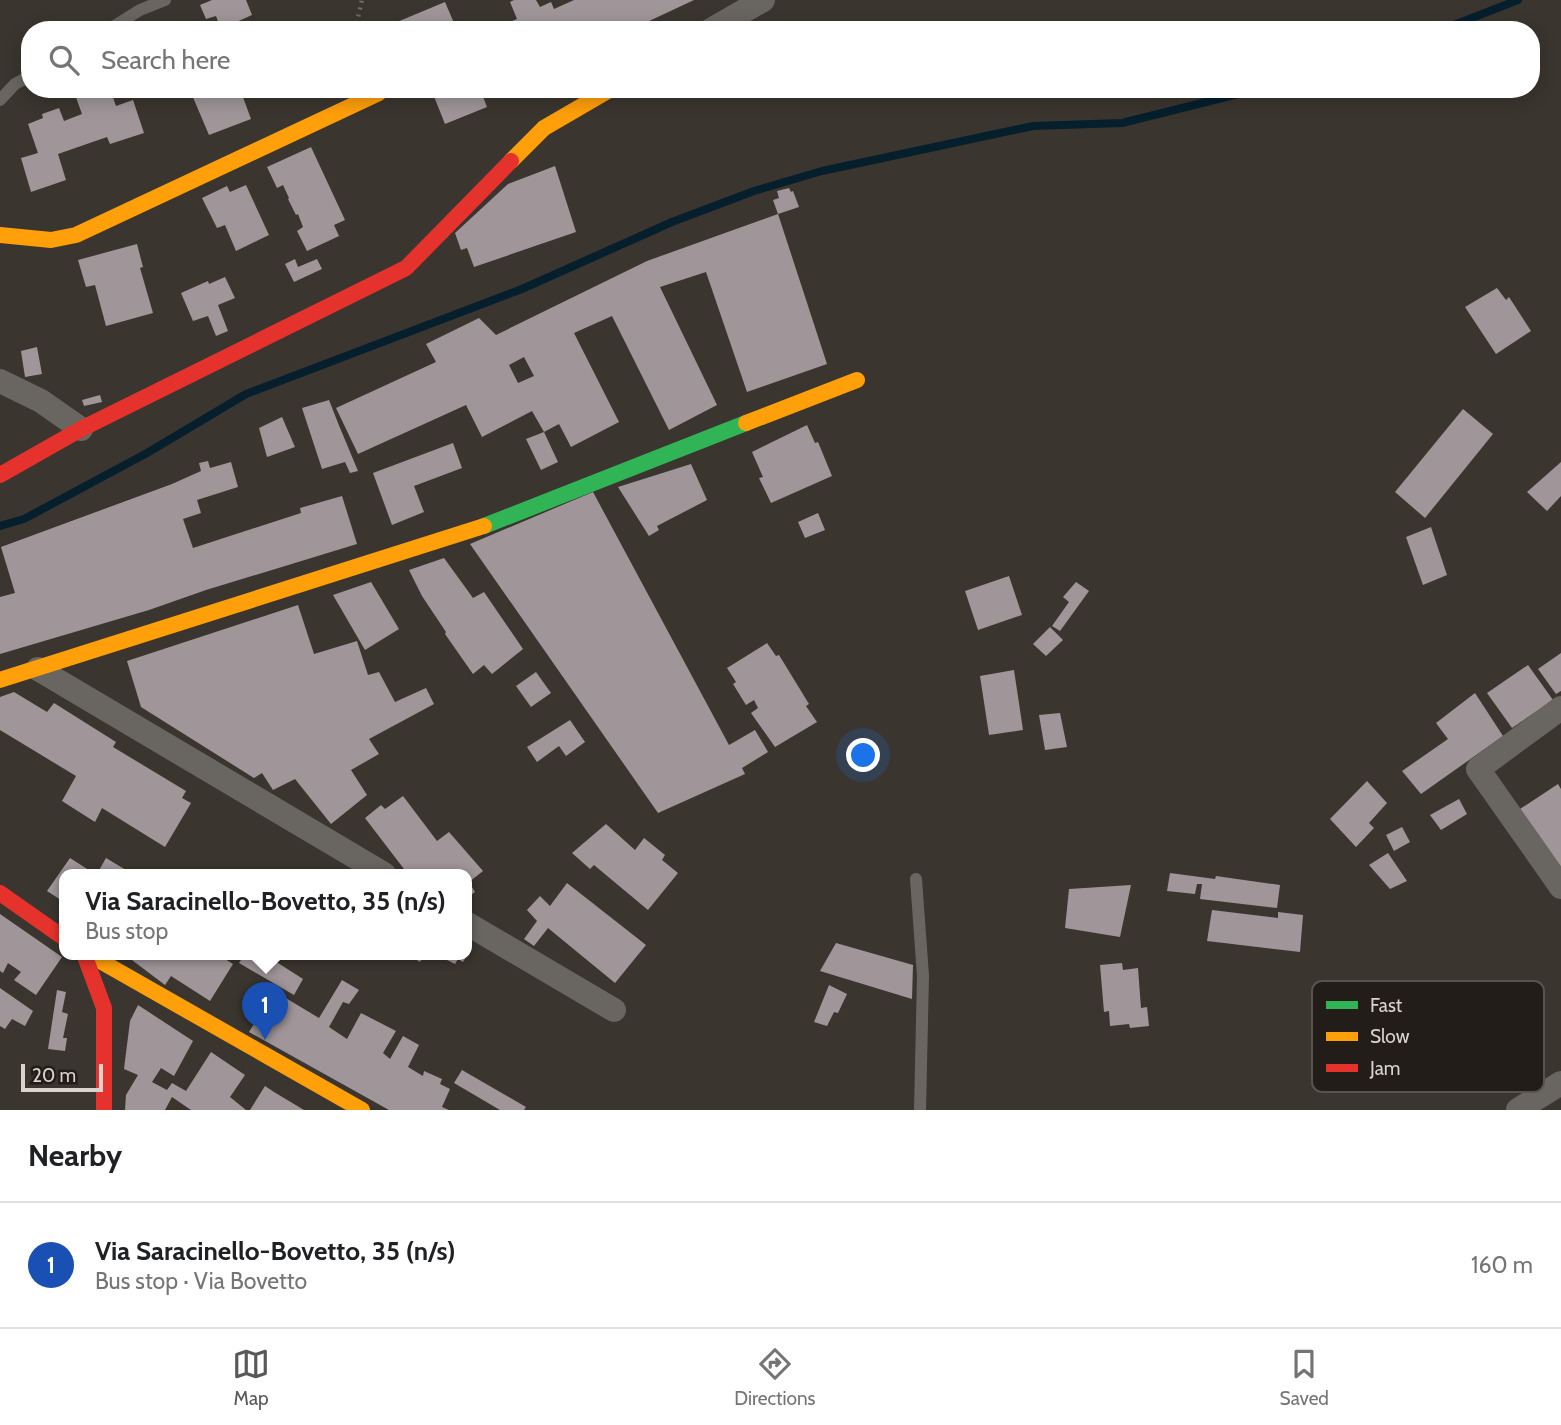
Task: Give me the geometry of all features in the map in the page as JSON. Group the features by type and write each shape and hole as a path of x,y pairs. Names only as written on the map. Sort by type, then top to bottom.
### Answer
{"street":[{"path":"727,21 763,0"},
{"path":"0,235 51,240 76,235 368,98"},
{"path":"0,475 81,429 406,268 544,128 596,98"},
{"path":"0,680 470,531 857,380"},
{"path":"0,381 41,401 81,429"},
{"path":"38,669 376,869"},
{"path":"1558,883 1478,769 1561,708"},
{"path":"0,893 59,934"},
{"path":"472,927 614,1010"},
{"path":"88,960 104,1008 104,1110"},
{"path":"97,960 362,1110"},
{"path":"1523,1109 1561,1083"}],"lane":[{"path":"122,21 165,0"},
{"path":"0,100 21,81"},
{"path":"916,879 923,976 920,1110"}],"path":[{"path":"357,21 362,0"}],"building":[{"path":"212,0 246,0 252,15 239,21 218,21 216,16 206,19 200,5"},
{"path":"536,0 540,7 551,2 554,9 574,0 694,0 649,21 512,21 517,19 510,2"},
{"path":"445,2 453,21 399,21"},
{"path":"76,98 113,98 116,106 133,100 144,133 110,144 107,137 58,154 66,180 31,192 21,158 38,153 28,124 43,118 42,114 59,108 64,121 82,114"},
{"path":"193,98 243,98 251,119 209,135"},
{"path":"435,98 484,98 487,107 445,124"},
{"path":"311,147 345,220 334,225 339,236 307,251 297,231 303,227 298,214 296,215 283,185 277,188 267,167"},
{"path":"555,166 576,232 474,267 467,248 461,250 455,233 508,184"},
{"path":"246,185 269,235 236,251 225,225 217,228 202,198 227,186 230,192"},
{"path":"789,188 793,191 799,207 778,214 773,200 779,198 777,191"},
{"path":"778,214 827,364 747,392 706,272 660,287 717,405 669,430 612,316 574,333 619,422 571,447 559,424 544,432 532,411 482,437 466,405 358,454 336,408 436,362 426,344 479,318 496,335 647,261","holes":["524,357 534,376 518,383 509,365"]},
{"path":"137,244 143,267 140,268 153,313 106,326 95,285 86,287 78,260"},
{"path":"295,259 298,267 317,259 322,269 294,282 285,264"},
{"path":"225,277 235,298 218,305 228,331 216,336 208,316 193,321 181,293"},
{"path":"1497,288 1506,300 1509,297 1531,331 1496,354 1465,307"},
{"path":"37,347 42,374 25,377 21,351"},
{"path":"100,395 102,402 84,406 82,400"},
{"path":"329,400 358,471 350,473 345,462 322,469 302,408"},
{"path":"1463,409 1493,434 1425,518 1395,492"},
{"path":"282,417 295,447 267,457 259,428"},
{"path":"807,425 815,443 818,442 832,476 771,503 759,478 763,477 752,452"},
{"path":"544,432 558,462 541,470 526,439"},
{"path":"453,443 462,468 414,486 424,512 392,525 373,473"},
{"path":"208,461 210,468 231,462 238,487 197,500 201,513 183,519 193,548 301,513 300,508 342,496 357,544 0,654 0,597 15,593 1,547 172,484 201,471 199,463"},
{"path":"1561,462 1561,496 1547,511 1527,492"},
{"path":"691,464 707,500 657,526 659,530 649,536 618,487"},
{"path":"593,492 729,745 755,730 768,752 742,768 745,774 658,813 470,544"},
{"path":"818,513 825,530 805,538 798,522"},
{"path":"1431,527 1447,575 1423,585 1406,537"},
{"path":"444,558 473,598 484,592 523,649 492,674 484,665 473,674 445,634 409,570"},
{"path":"1009,576 1022,615 978,630 965,591"},
{"path":"371,582 399,629 365,650 333,595"},
{"path":"1076,582 1089,591 1060,631 1052,626 1069,602 1063,597"},
{"path":"298,605 314,654 357,641 368,675 379,672 395,702 426,688 434,704 369,739 379,754 351,770 367,795 331,824 295,779 273,790 262,773 254,778 141,707 127,661"},
{"path":"1050,627 1063,640 1046,656 1033,644"},
{"path":"767,643 776,656 779,655 817,722 775,747 751,713 758,708 754,700 746,705 727,668"},
{"path":"1561,653 1561,691 1556,694 1538,669"},
{"path":"1528,665 1553,700 1512,728 1487,693"},
{"path":"1014,670 1023,730 989,735 980,676"},
{"path":"536,672 551,693 531,707 516,686"},
{"path":"14,692 47,712 54,703 116,742 113,747 186,791 182,798 191,803 165,847 102,808 95,822 62,801 76,776 0,730 0,697"},
{"path":"1475,693 1503,736 1421,794 1402,771 1448,739 1436,723"},
{"path":"1060,713 1067,747 1045,750 1039,715"},
{"path":"570,720 585,742 566,756 559,746 537,762 527,747"},
{"path":"1367,781 1387,803 1369,823 1374,828 1356,847 1330,819"},
{"path":"1558,784 1561,789 1561,873 1517,811"},
{"path":"403,796 437,841 449,832 483,871 472,880 472,869 404,869 365,818 381,805 385,809"},
{"path":"1459,799 1467,814 1441,830 1430,815"},
{"path":"606,824 635,850 644,838 665,855 662,860 678,873 648,910 594,865 590,869 572,853"},
{"path":"1402,827 1410,842 1394,851 1386,835"},
{"path":"1388,853 1407,881 1390,889 1369,865"},
{"path":"70,858 87,869 62,869"},
{"path":"106,858 124,869 100,869"},
{"path":"1170,873 1280,885 1277,908 1200,899 1202,884 1197,884 1195,894 1167,891"},
{"path":"59,874 59,899 47,891"},
{"path":"567,883 646,945 615,983 548,928 534,946 524,939 537,921 527,910 540,896 550,906"},
{"path":"1131,885 1120,937 1065,928 1069,889"},
{"path":"1212,910 1278,918 1278,912 1303,915 1300,952 1207,941"},
{"path":"0,914 59,955 60,960 36,995 14,980 21,972 8,963 3,973 0,971"},
{"path":"836,943 913,965 912,999 820,971"},
{"path":"132,960 227,960 233,964 210,1001 171,976 165,985"},
{"path":"241,960 273,960 303,979 294,995 239,963"},
{"path":"1122,963 1123,970 1138,968 1141,1008 1147,1007 1149,1026 1110,1026 1109,1011 1104,1012 1100,965"},
{"path":"342,980 359,990 349,1004 343,1002 329,1027 347,1039 361,1013 396,1031 383,1053 390,1059 403,1036 419,1045 408,1067 423,1076 424,1071 442,1079 440,1084 450,1089 442,1107 449,1110 389,1110 249,1032 274,991 319,1018"},
{"path":"829,985 847,994 838,1013 834,1012 827,1026 814,1022"},
{"path":"0,988 33,1011 25,1026 12,1019 5,1029 0,1026"},
{"path":"57,990 66,992 62,1012 68,1014 63,1038 67,1038 65,1051 48,1049"},
{"path":"138,1005 193,1041 174,1076 161,1068 152,1082 167,1090 172,1083 186,1091 211,1052 245,1075 230,1097 246,1110 191,1110 172,1097 165,1110 125,1110 126,1095 138,1075 124,1069 130,1021"},
{"path":"462,1070 526,1107 524,1110 500,1110 454,1083"},
{"path":"265,1086 274,1092 304,1110 250,1110"}],"waterway":[{"path":"1464,21 1518,0"},
{"path":"0,526 24,519 147,453 246,394 522,289 672,222 754,191 822,171 1033,126 1122,123 1222,98"}],"traffic: fast":[{"path":"484,526 746,423"}],"traffic: slow":[{"path":"0,235 51,240 76,235 368,98"},
{"path":"511,161 544,128 596,98"},
{"path":"746,423 857,380"},
{"path":"0,680 484,526"},
{"path":"99,960 362,1110"}],"traffic: jam":[{"path":"0,475 81,429 406,268 511,161"},
{"path":"0,893 59,934"},
{"path":"86,960 104,1008 104,1110"}],"place":[{"name":"Via Saracinello-Bovetto, 35 (n/s)","path":"265,1040"}]}
